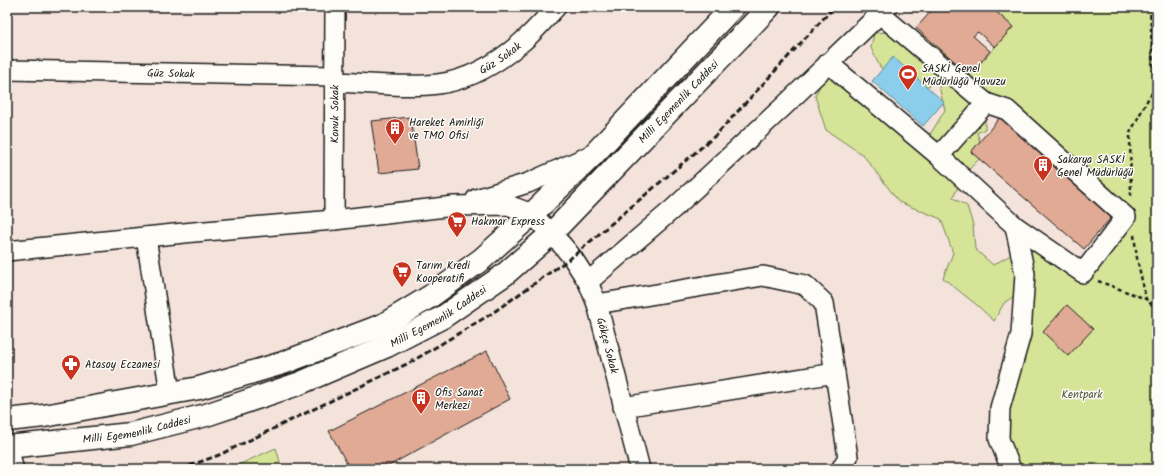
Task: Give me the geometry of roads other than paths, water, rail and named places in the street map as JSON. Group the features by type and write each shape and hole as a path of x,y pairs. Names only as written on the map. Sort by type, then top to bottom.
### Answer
{"main road":[{"name":"Milli Egemenlik Caddesi","path":"7,420 44,416 199,388 283,363 383,325 431,296 482,259 532,214 593,155 733,7"},
{"name":"Milli Egemenlik Caddesi","path":"7,448 131,434 206,415 298,384 387,346 443,317 504,275 551,234 769,7"},
{"path":"7,448 12,469"}],"street":[{"name":"Konuk Sokak","path":"334,220 335,7"},
{"name":"Güz Sokak","path":"7,70 334,79 421,85 440,83 464,77 486,68 523,41 556,7"},
{"path":"588,282 674,208 883,10 986,103 1007,110 1126,217 1083,273 1015,226 939,156 828,63"},
{"path":"939,156 986,103"},
{"path":"454,206 528,183 593,155"},
{"path":"7,251 146,236 334,220 454,206 508,205 532,214"},
{"name":"Gökçe Sokak","path":"532,214 572,257 588,282 597,304 640,469"},
{"path":"1010,469 999,439 999,431 1000,408 1021,334 1025,274 1015,226"},
{"path":"146,236 170,393"},
{"path":"597,304 764,276 805,285 824,303 848,457 841,469"},
{"path":"623,407 835,373"}],"water":[{"name":"SASKİ Genel Müdürlüğü Havuzu","path":"893,57 944,102 923,126 872,81"}],"railway":[{"path":"181,469 219,455 411,362 491,314 572,257 716,135 834,7"}],"place":[{"name":"SASKİ Genel Müdürlüğü Havuzu","path":"908,91"},
{"name":"Hareket Amirliği ve TMO Ofisi","path":"395,145"},
{"name":"Sakarya SASKİ Genel Müdürlüğü","path":"1043,182"},
{"name":"Hakmar Express","path":"457,238"},
{"name":"Tarım Kredi Kooperatifi","path":"402,288"},
{"name":"Atasoy Eczanesi","path":"71,381"},
{"name":"Ofis Sanat Merkezi","path":"421,415"}],"park label":[{"name":"Kentpark","path":"1082,394"}]}
